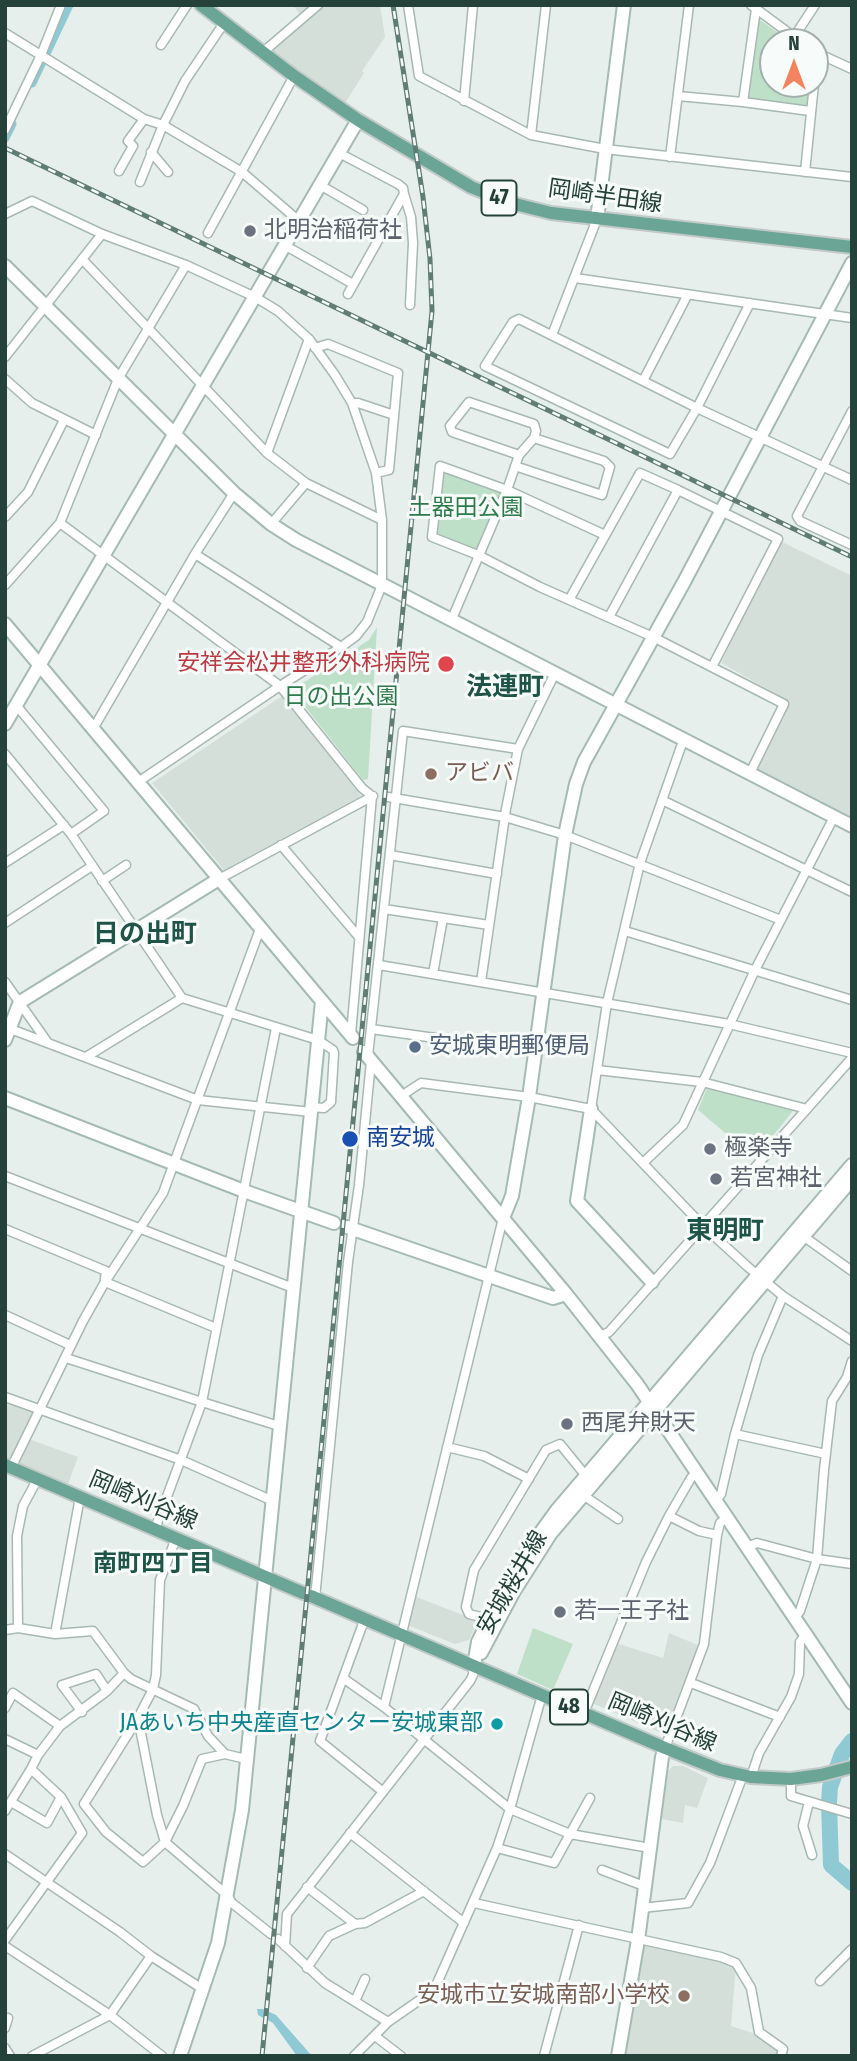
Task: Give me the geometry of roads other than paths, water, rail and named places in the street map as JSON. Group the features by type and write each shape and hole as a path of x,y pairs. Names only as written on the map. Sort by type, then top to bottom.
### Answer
{"main road":[{"name":"岡崎半田線","path":"205,7 294,76 358,120 471,187 511,203 551,213 597,219 852,247"},
{"name":"岡崎刈谷線","path":"8,1466 720,1770 747,1776 791,1779 821,1775 852,1766"}],"street":[{"path":"5,130 44,56 61,5"},
{"path":"161,45 187,5"},
{"path":"262,52 318,5"},
{"path":"408,5 419,76 531,135 605,149 852,177"},
{"path":"464,101 473,5"},
{"path":"531,135 546,5"},
{"path":"552,335 597,219 624,5"},
{"path":"670,157 689,5"},
{"path":"804,28 810,10 815,5"},
{"path":"743,102 753,7 783,28"},
{"path":"141,182 151,152 185,81 224,23"},
{"path":"5,33 144,119 163,125 242,172 299,221"},
{"path":"829,58 852,69"},
{"path":"208,233 294,76"},
{"path":"678,96 810,111"},
{"path":"804,172 812,98"},
{"path":"119,171 133,146 128,141 144,119"},
{"path":"5,724 358,120"},
{"path":"151,152 168,172"},
{"path":"339,153 402,188 411,217 413,243 410,306"},
{"path":"320,185 363,210"},
{"path":"348,293 404,194"},
{"path":"5,214 33,201 102,234 186,265 256,297 278,311 309,339 352,403 376,473 383,520 382,585 368,622 356,636 341,647 138,782"},
{"path":"5,357 102,234"},
{"path":"286,246 353,284"},
{"path":"82,259 267,453 306,483 383,520"},
{"path":"384,1707 503,1218 512,1196 529,1097 565,835 576,784 584,762 614,704 761,438 852,263"},
{"path":"5,585 60,523 118,379 186,265"},
{"path":"5,266 234,492 271,524 382,585 852,826"},
{"path":"575,278 852,318"},
{"path":"643,381 687,296"},
{"path":"750,303 697,408 670,454 485,366 513,322 519,319 697,408 852,480"},
{"path":"267,453 309,339"},
{"path":"315,348 328,344 398,373 389,470 376,473"},
{"path":"5,379 32,402 96,435"},
{"path":"452,621 508,490 519,455 534,438 536,431 534,424 469,402 450,426 452,432 519,455"},
{"path":"352,403 394,415"},
{"path":"852,411 797,516 852,545"},
{"path":"5,517 28,492 64,420"},
{"path":"515,466 603,495 610,467 604,461 534,438"},
{"path":"605,534 508,490 440,466 432,537 478,555 569,600 653,637 784,704 750,773"},
{"path":"569,600 640,473 678,490 778,539 712,667"},
{"path":"271,524 306,483"},
{"path":"609,617 678,490"},
{"path":"93,729 234,492"},
{"path":"60,523 280,686 362,788 374,796"},
{"path":"195,554 341,647"},
{"path":"5,624 352,1036"},
{"path":"481,982 505,817 518,749 555,673"},
{"path":"16,705 104,811 71,834"},
{"path":"310,1596 350,1228 359,1185 367,1056 390,855 392,798 403,731 518,749"},
{"path":"652,1282 577,1201 607,1003 640,863 684,738"},
{"path":"5,754 71,834 102,881 136,930 182,998 318,1040 334,1054 331,1102 324,1108 259,1106 198,1100 86,1056 7,1032 20,1002 136,930 219,879 374,796"},
{"path":"352,1036 358,936 374,796"},
{"path":"392,798 505,817 565,835 780,920"},
{"path":"662,800 852,892"},
{"path":"644,1163 683,1125 755,970 834,817"},
{"path":"5,863 64,825"},
{"path":"281,845 358,936"},
{"path":"390,855 497,874"},
{"path":"102,881 126,865"},
{"path":"5,923 92,866"},
{"path":"384,909 489,925"},
{"path":"433,974 443,918"},
{"path":"8,1466 40,1410 70,1345 105,1282 163,1193 260,929"},
{"path":"625,931 852,1000"},
{"path":"379,965 729,1024 852,1053"},
{"path":"5,982 48,1043"},
{"path":"86,1056 182,998"},
{"path":"180,2056 218,1943 242,1810 322,1001"},
{"path":"155,1529 202,1402 276,1028"},
{"path":"371,1029 535,1052"},
{"path":"367,1056 566,1294 652,1405 852,1703"},
{"path":"600,1336 608,1332 852,1058"},
{"path":"597,1070 702,1082 807,1109"},
{"path":"401,1096 421,1083 529,1097 591,1109 702,1225 761,1278 783,1296 852,1341"},
{"path":"5,1098 334,1223"},
{"name":"安城桜井線","path":"474,1665 478,1642 528,1550 586,1476 652,1405 761,1278 852,1165"},
{"path":"5,1177 293,1288"},
{"name":"安城桜井線","path":"761,1278 803,1236 852,1180"},
{"path":"350,1228 553,1297 566,1294"},
{"path":"5,1229 106,1271 105,1282"},
{"path":"803,1236 852,1271"},
{"path":"105,1282 216,1328"},
{"path":"716,1502 721,1494 758,1356 783,1296"},
{"path":"5,1315 70,1345"},
{"path":"66,1358 279,1426"},
{"path":"795,1619 817,1559 832,1401 847,1377 852,1361"},
{"path":"5,1397 181,1460 273,1501"},
{"name":"安城桜井線","path":"474,1665 529,1566 551,1533 652,1405"},
{"path":"735,1434 826,1454"},
{"path":"489,1619 469,1614 466,1607 474,1570 546,1450 560,1444 586,1476"},
{"path":"447,1447 484,1456 529,1479"},
{"path":"584,1713 646,1562 669,1516 696,1472"},
{"path":"18,1629 17,1536 23,1506 38,1478"},
{"path":"583,1494 618,1519"},
{"path":"55,1634 80,1497"},
{"path":"669,1516 699,1531 717,1535"},
{"path":"618,2056 638,1940 662,1757 706,1636 717,1535 720,1523 726,1518"},
{"path":"176,1538 160,1580 153,1689 84,1804 106,1832 143,1862 165,1842 202,1759 225,1754 246,1759"},
{"path":"747,1547 757,1543 817,1559 852,1564"},
{"path":"365,1618 320,1741 382,1791"},
{"path":"5,1630 55,1634 93,1630 131,1679 194,1709 208,1737 225,1754"},
{"path":"642,1908 688,1903 710,1863 747,1776 791,1697 799,1674 800,1642 806,1634"},
{"path":"285,1946 287,1914 470,1681 474,1665"},
{"path":"5,1811 37,1755 60,1726 82,1712 124,1673"},
{"path":"82,1712 62,1685 96,1674 107,1691"},
{"path":"343,1678 384,1707 510,1809 570,1834 650,1848"},
{"path":"691,1683 779,1717"},
{"path":"5,1708 13,1693 60,1726"},
{"path":"354,2056 388,2022 434,1990 497,1847 542,1695"},
{"path":"138,1718 165,1842 307,1968 388,2022"},
{"path":"5,1738 37,1755"},
{"path":"5,1940 82,1833 61,1797 31,1769"},
{"path":"791,1779 791,1796 852,1814"},
{"path":"5,1787 13,1798 47,1823 61,1797"},
{"path":"497,1847 554,1863 590,1798"},
{"path":"809,1802 803,1826 812,1856"},
{"path":"350,1833 464,1923"},
{"path":"5,1854 201,1988"},
{"path":"601,1870 644,1886"},
{"path":"307,1887 355,1924"},
{"path":"307,1968 329,1936 355,1924 365,1923 424,1892"},
{"path":"474,1903 721,1957 736,1963 751,1988 758,2032 783,2049 781,2056"},
{"path":"544,2056 579,1925"},
{"path":"5,1947 110,2015 162,2056"},
{"path":"820,1981 852,1949"},
{"path":"32,2056 110,2015 151,1956"},
{"path":"355,2001 365,1979"},
{"path":"5,2028 8,2018"},
{"path":"375,2036 401,2056"},
{"path":"5,2048 10,2056"}],"water":[{"path":"257,2009 276,2015 312,2056 297,2056 273,2023 258,2015"}],"waterway":[{"path":"32,83 69,5"},
{"path":"5,138 12,124"},
{"path":"852,1741 842,1754 830,1787 829,1803 831,1865 852,1883"}],"railway":[{"path":"262,2056 432,311 423,197 393,5"},
{"path":"5,148 852,557"}],"place":[{"name":"北明治稲荷社","path":"250,231"},
{"name":"安祥会松井整形外科病院","path":"446,664"},
{"name":"アビバ","path":"431,774"},
{"name":"安城東明郵便局","path":"415,1047"},
{"name":"南安城","path":"350,1139"},
{"name":"極楽寺","path":"710,1149"},
{"name":"若宮神社","path":"716,1179"},
{"name":"西尾弁財天","path":"567,1424"},
{"name":"若一王子社","path":"560,1612"},
{"name":"JAあいち中央産直センター安城東部","path":"497,1724"},
{"name":"安城市立安城南部小学校","path":"684,1996"}],"district":[{"name":"法連町","path":"505,688"},
{"name":"日の出町","path":"145,935"},
{"name":"東明町","path":"725,1232"},
{"name":"南町四丁目","path":"153,1564"}],"park label":[{"name":"土器田公園","path":"466,509"},
{"name":"日の出公園","path":"341,698"}]}
